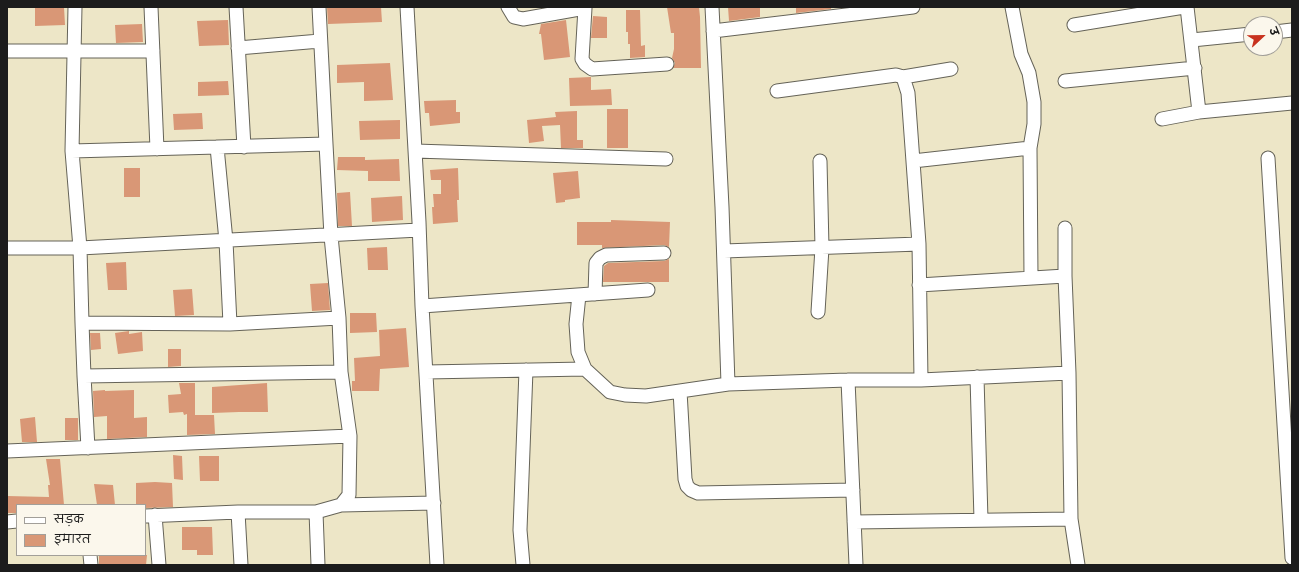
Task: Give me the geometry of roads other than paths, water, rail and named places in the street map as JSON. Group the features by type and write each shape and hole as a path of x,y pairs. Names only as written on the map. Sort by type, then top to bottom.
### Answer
{"street":[{"path":"75,7 72,151 80,248 88,448"},
{"path":"151,7 157,149"},
{"path":"236,7 244,147"},
{"path":"318,7 331,236 339,318 341,372 350,436 349,495 340,505"},
{"path":"407,7 437,565"},
{"path":"508,7 514,17 523,19 585,8 582,59 584,64 592,69 667,64"},
{"path":"712,7 724,251 728,384"},
{"path":"713,31 912,7"},
{"path":"1012,7 1022,54 1029,73 1034,102 1034,124 1030,148 1031,278"},
{"path":"1074,25 1184,7"},
{"path":"1187,7 1192,40 1199,112"},
{"path":"1192,40 1243,35"},
{"path":"238,48 320,40"},
{"path":"7,51 153,51"},
{"path":"1065,82 1195,68"},
{"path":"777,91 896,75 903,77 951,69"},
{"path":"903,77 908,93 919,244 921,380"},
{"path":"1162,119 1199,112 1292,102"},
{"path":"72,151 326,144"},
{"path":"218,147 226,241 230,324"},
{"path":"913,161 1030,148"},
{"path":"415,151 666,159"},
{"path":"1268,158 1292,558"},
{"path":"818,312 822,248 820,161"},
{"path":"1065,228 1071,519 1078,565"},
{"path":"7,248 80,248 331,236 419,230"},
{"path":"724,251 919,244"},
{"path":"594,294 596,263 600,258 606,255 664,253"},
{"path":"919,285 1065,276"},
{"path":"422,306 648,290"},
{"path":"579,295 576,324 578,352 585,369 610,392 625,395 646,396 728,384 848,380 921,380 1069,373"},
{"path":"82,323 230,324 339,318"},
{"path":"426,372 585,369"},
{"path":"523,565 520,530 526,370"},
{"path":"84,376 341,372"},
{"path":"977,378 981,520"},
{"path":"848,380 856,565"},
{"path":"680,391 685,479 687,486 691,490 698,493 853,490"},
{"path":"7,451 350,436"},
{"path":"159,565 150,516 238,512 316,512 340,505 434,503"},
{"path":"238,512 241,565"},
{"path":"316,512 318,565"},
{"path":"854,522 1071,519"}]}
